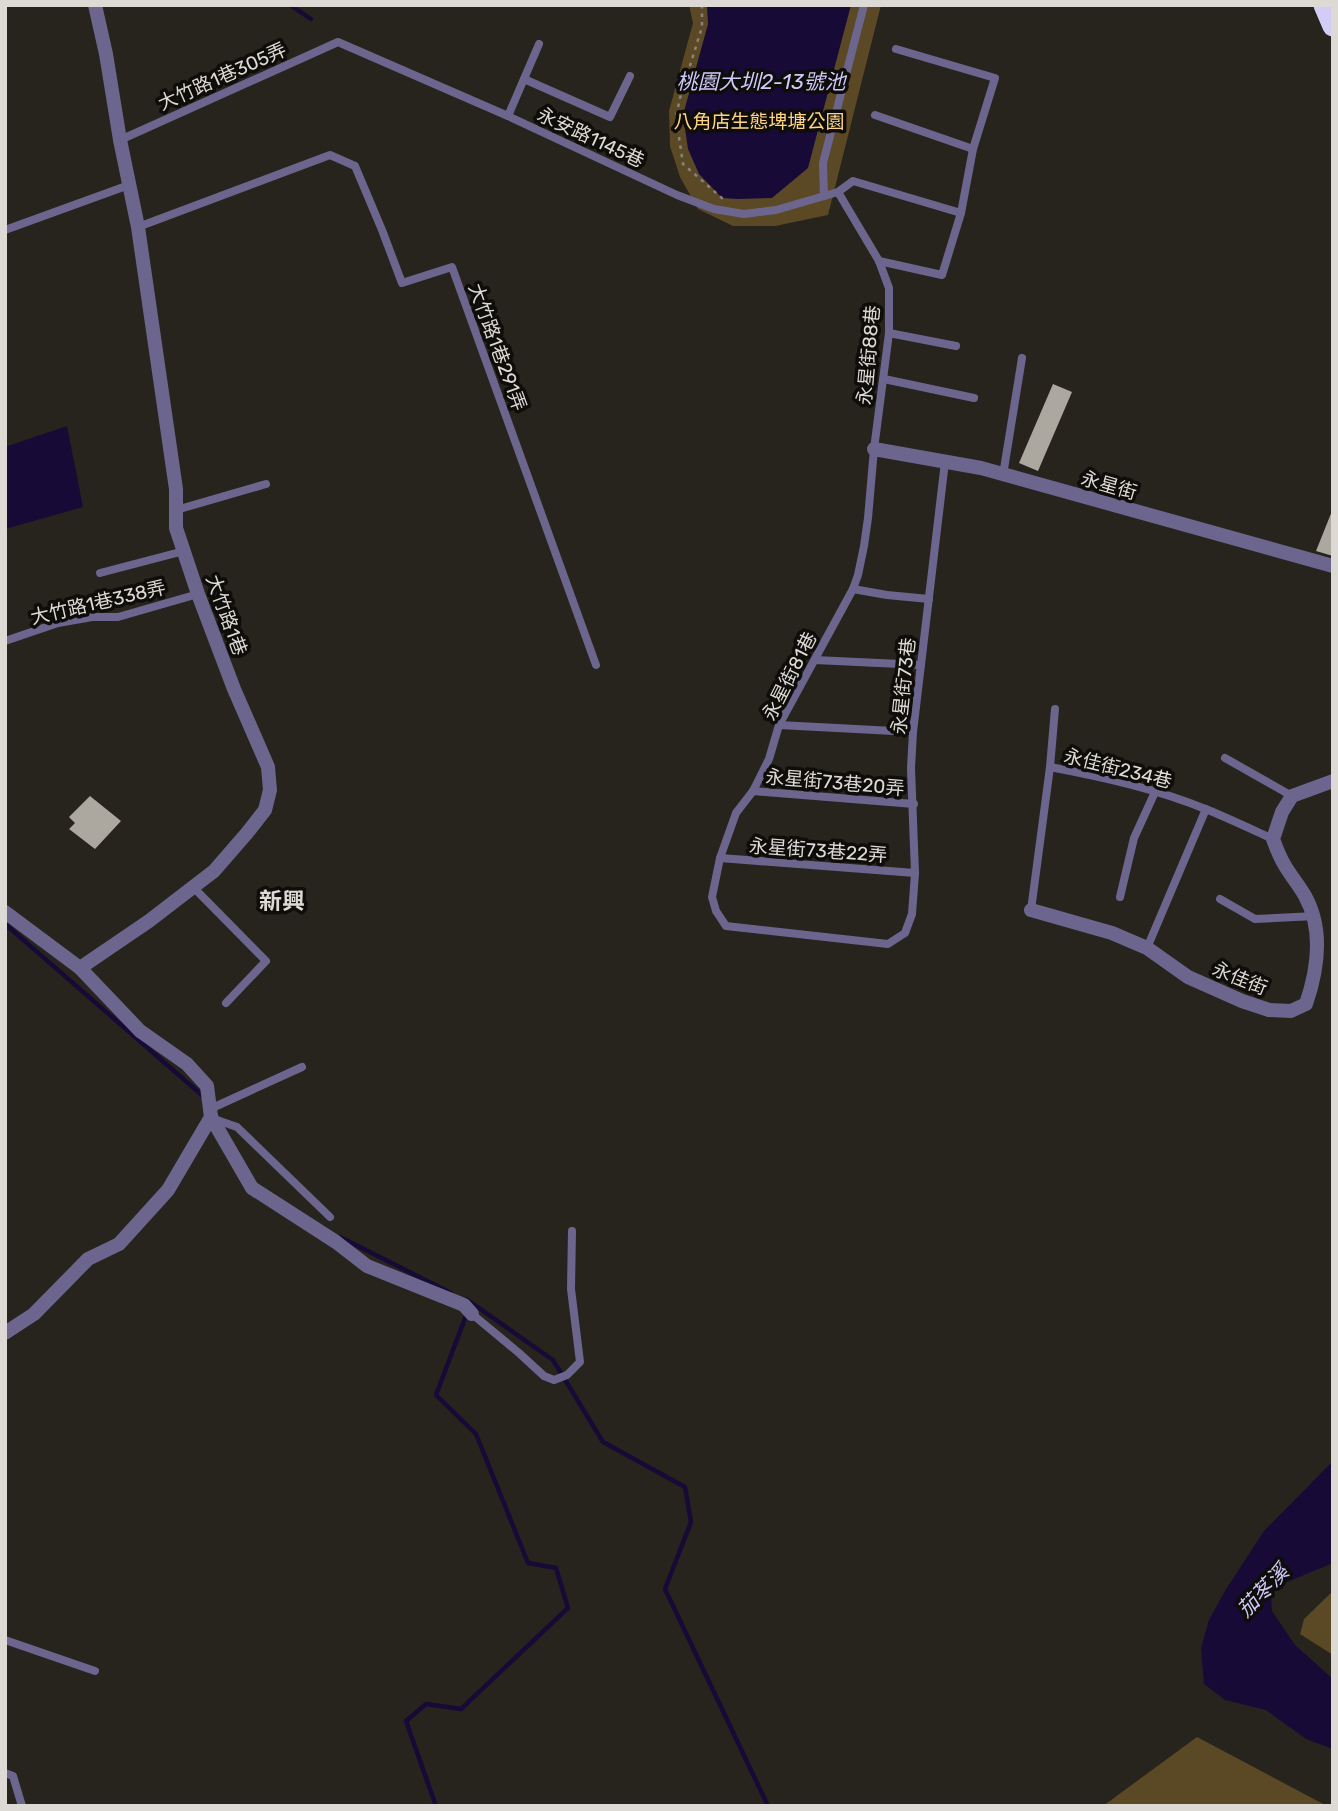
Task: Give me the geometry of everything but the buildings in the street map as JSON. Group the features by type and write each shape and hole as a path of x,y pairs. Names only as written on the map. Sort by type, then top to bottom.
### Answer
{"highway":[{"path":"1324,5 1333,26"}],"street":[{"name":"大竹路1巷","path":"80,968 149,921 214,871 265,810 270,790 268,767 234,689 176,528 176,489 138,227 95,5"},
{"name":"永星街","path":"874,449 981,468 1333,566"},
{"path":"1273,839 1282,812 1292,796 1333,781"},
{"name":"永佳街","path":"1031,911 1112,933 1147,948 1188,977 1242,1001 1269,1010 1291,1011 1306,1004 1317,960 1318,938 1315,916 1283,862 1273,839"},
{"path":"5,912 80,968 140,1031 187,1065 207,1086 212,1109 257,1191 336,1242 367,1266 468,1310"},
{"path":"5,1332 34,1314 88,1259 119,1244 168,1190 212,1109"}],"lane":[{"path":"824,196 823,163 864,5"},
{"name":"大竹路1巷305弄","path":"120,139 338,42"},
{"name":"永安路1145巷","path":"338,42 508,116 677,195 714,209 744,214 776,210 838,192 853,181 961,213"},
{"path":"508,116 539,44"},
{"path":"879,261 942,275 961,213 973,149 995,78 896,50"},
{"path":"524,79 610,117 630,76"},
{"path":"875,115 973,149"},
{"name":"大竹路1巷291弄","path":"138,227 330,155 355,166 402,283 452,267 596,665"},
{"path":"5,230 129,185"},
{"name":"永星街88巷","path":"838,192 879,261 889,288 889,333 874,449"},
{"path":"889,333 956,346"},
{"path":"1003,475 1022,358"},
{"path":"884,379 974,398"},
{"name":"永星街81巷","path":"874,449 864,545 853,589 779,725 769,758 753,791 736,813 720,858 712,897 716,911 726,926 888,944 905,933 912,914"},
{"name":"永星街73巷","path":"912,914 915,873 911,768 913,732 945,462"},
{"path":"176,510 266,484"},
{"path":"100,573 184,551"},
{"path":"853,589 929,599"},
{"name":"大竹路1巷338弄","path":"5,641 58,623 92,617 118,617 198,594"},
{"path":"815,660 921,665"},
{"path":"1050,767 1055,709"},
{"path":"779,725 913,732"},
{"path":"1225,758 1292,796"},
{"name":"永佳街234巷","path":"1031,911 1050,767 1102,777 1155,792 1206,809 1273,839"},
{"name":"永星街73巷20弄","path":"753,791 914,804"},
{"path":"1120,897 1134,838 1155,792"},
{"path":"1147,948 1206,809"},
{"name":"永星街73巷22弄","path":"720,858 915,873"},
{"path":"193,887 265,961 226,1003"},
{"path":"1220,899 1255,919 1315,916"},
{"path":"302,1067 212,1109 226,1123 237,1127 330,1217"},
{"path":"468,1310 544,1376 554,1380 567,1376 580,1363 570,1289 572,1231"},
{"path":"5,1640 95,1671"},
{"path":"5,1773 13,1776 22,1806"}],"path":[{"path":"702,5 702,27 676,117 683,164 730,205"}],"green space":[{"name":"桃園大圳2-13號池","path":"689,5 881,5 828,215 775,226 733,226 698,209 680,177 670,146 669,111 693,23"},
{"path":"1333,1591 1333,1655 1300,1634 1304,1619"},
{"path":"1197,1737 1327,1806 1103,1806"}],"water":[{"name":"桃園大圳2-13號池","path":"707,5 851,5 808,168 772,198 722,198 699,174 688,149 683,115 708,24"},
{"path":"67,426 83,507 5,529 5,447"},
{"name":"茄苳溪","path":"1333,1461 1333,1563 1280,1585 1271,1596 1272,1611 1295,1645 1333,1679 1333,1749 1306,1739 1266,1710 1225,1700 1204,1684 1201,1648 1209,1620 1264,1531"}],"waterway":[{"path":"290,5 311,19"},
{"path":"5,924 204,1097"},
{"path":"340,1237 451,1293"},
{"path":"466,1299 553,1360 603,1442 685,1487 691,1522 665,1589 768,1806"},
{"path":"436,1806 406,1721 426,1704 461,1709 568,1608 556,1568 528,1563 476,1434 436,1395 467,1313"}],"district":[{"name":"新興","path":"282,901"}],"park label":[{"name":"八角店生態埤塘公園","path":"759,121"}]}
